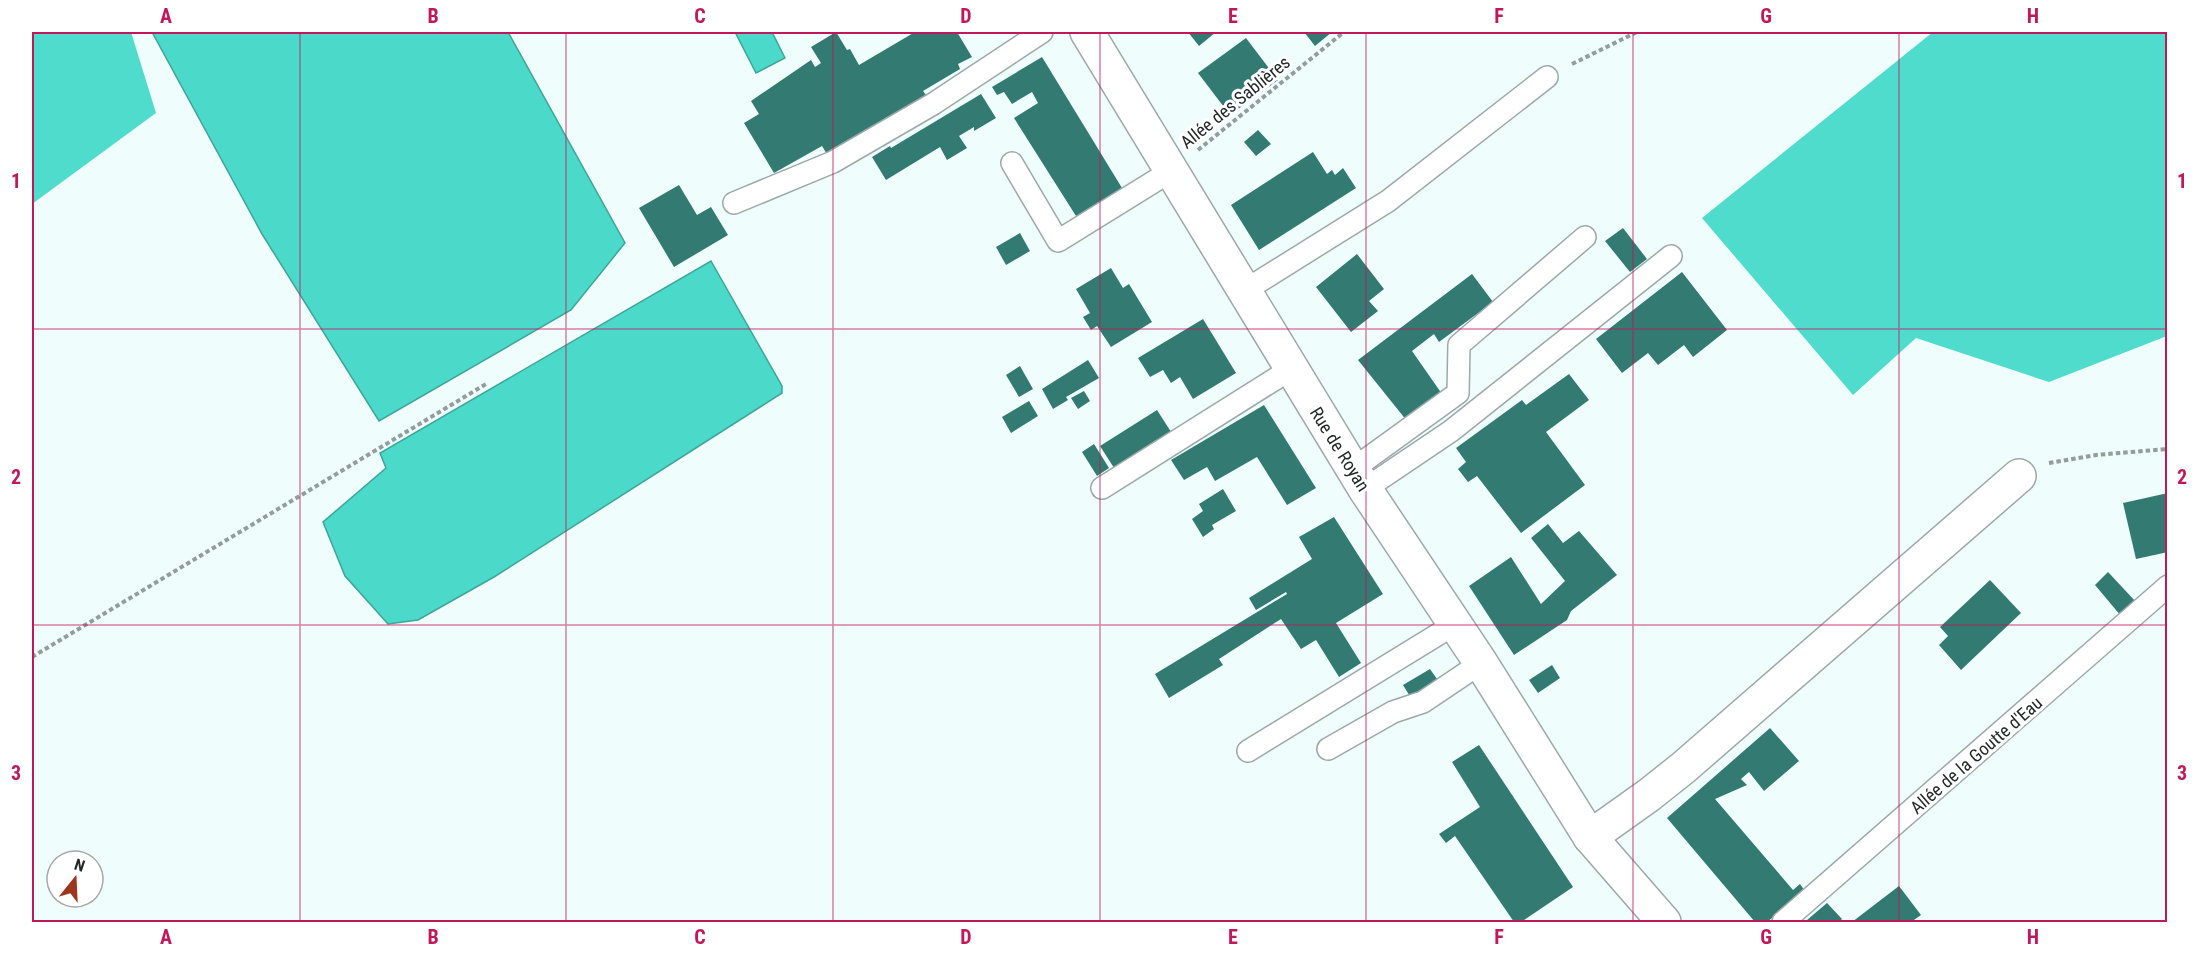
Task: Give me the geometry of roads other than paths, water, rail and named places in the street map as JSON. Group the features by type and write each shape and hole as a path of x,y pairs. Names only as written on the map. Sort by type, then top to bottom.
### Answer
{"main road":[{"name":"Rue de Royan","path":"1094,35 1172,171 1359,479 1481,663 1645,922"},
{"path":"1598,847 1649,795 2019,476"},
{"name":"Rue de Royan","path":"1598,847 1664,922"}],"lane":[{"path":"734,203 833,162 933,104 1042,32"},
{"path":"1244,291 1388,201 1547,77"},
{"path":"1012,163 1058,241 1172,171"},
{"path":"1359,479 1458,393 1460,345 1585,237"},
{"path":"1359,479 1451,430 1671,256"},
{"path":"1102,488 1291,369"},
{"name":"Allée de la Goutte d'Eau","path":"1788,921 2168,586"},
{"path":"1248,751 1455,624"},
{"path":"1328,749 1393,712 1423,702 1481,663"}]}
